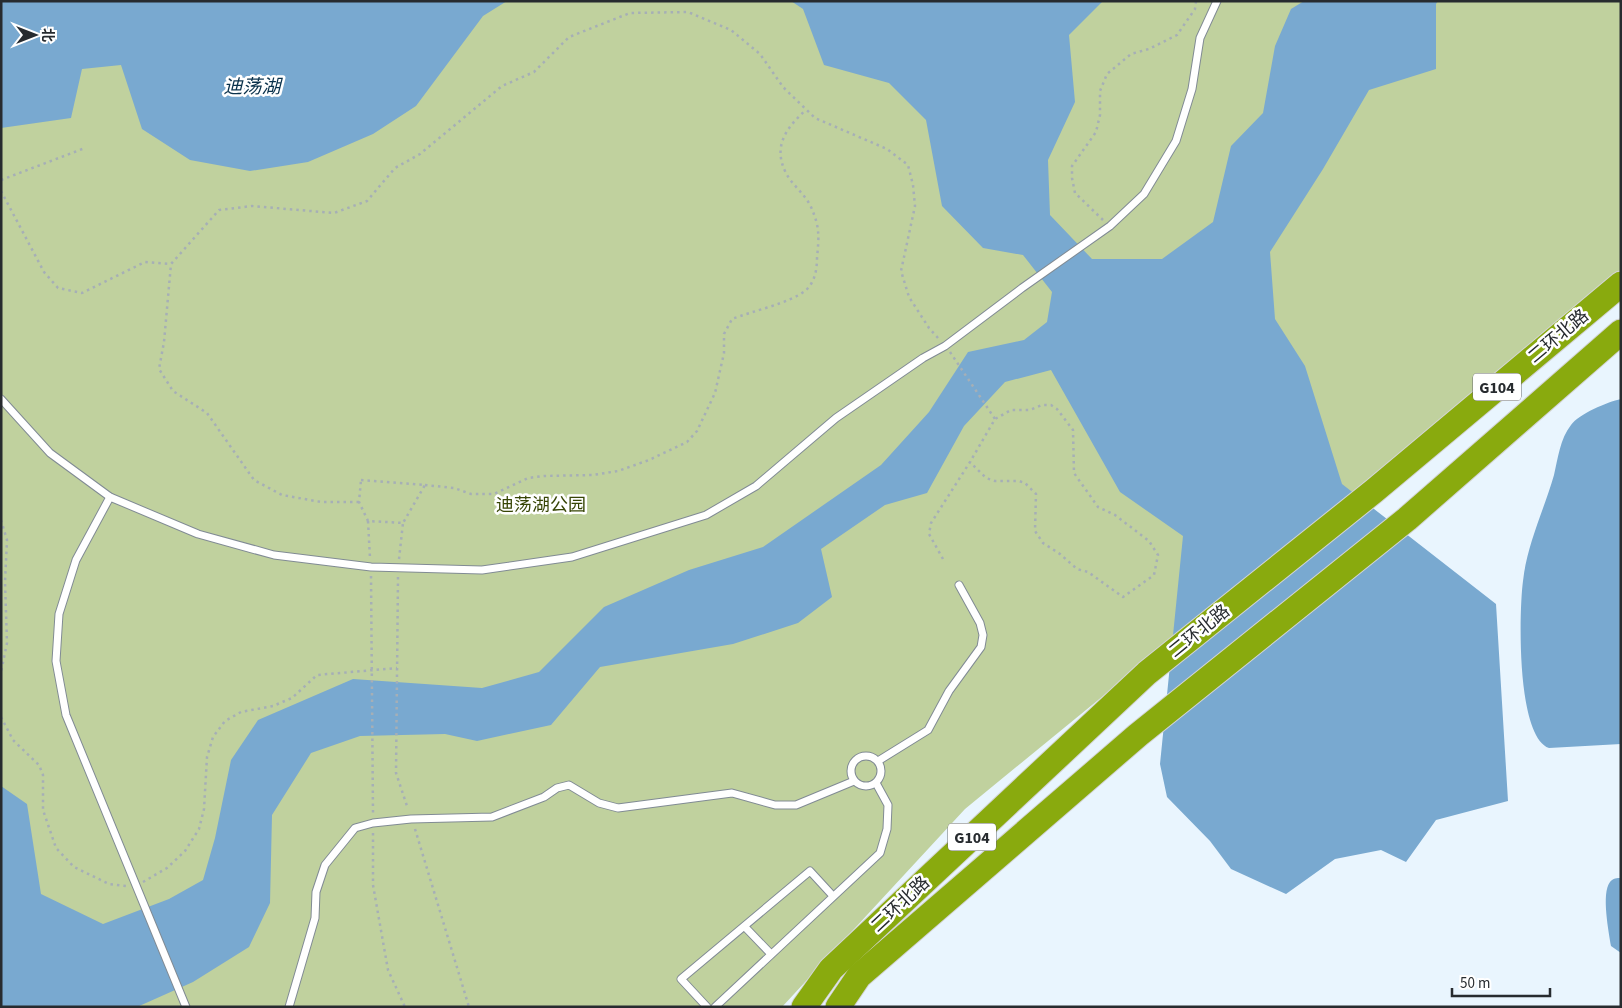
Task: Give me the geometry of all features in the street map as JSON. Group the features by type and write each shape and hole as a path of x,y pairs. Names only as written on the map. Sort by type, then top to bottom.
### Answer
{"highway":[{"name":"二环北路","path":"804,1007 831,969 1147,672 1374,490 1621,284"},
{"name":"二环北路","path":"838,1007 859,976 1138,734 1407,519 1621,332"}],"lane":[{"path":"1,399 50,453 110,498 198,534 274,555 371,567 482,570 572,557 706,515 756,486 836,418 923,358 945,346 1022,288 1110,226 1144,194 1176,141 1192,89 1200,38 1217,1"},
{"path":"110,498 76,560 59,614 56,661 66,715 185,1005"},
{"path":"878,761 928,730 950,691 981,647 983,635 980,623 958,585"},
{"path":"868,755 878,761 882,773 876,783 864,787 854,781 850,769 856,759 868,755"},
{"path":"289,1007 315,918 316,892 325,865 355,828 373,823 411,819 492,817 544,797 557,788 569,785 599,803 618,808 732,793 775,805 796,805 854,781"},
{"path":"715,1007 880,853 887,829 888,805 876,783"},
{"path":"707,1007 681,979 810,871 834,896"},
{"path":"745,927 771,954"}],"path":[{"path":"1110,226 1075,193 1072,178 1072,166 1096,132 1100,115 1100,91 1107,74 1130,54 1149,49 1177,35 1195,9 1196,1"},
{"path":"359,502 321,502 282,495 254,480 207,414 173,391 159,369 164,342 171,264 219,210 252,206 334,213 367,201 395,168 420,154 502,86 534,72 569,37 630,13 688,12 731,30 760,54 782,86 815,118 888,149 908,165 913,185 915,206 901,271 909,297 929,328 945,346 995,419"},
{"path":"405,1007 388,970 373,885 371,567 368,521 359,502 361,480 454,488 471,494 494,494 528,478 594,475 618,471 649,460 687,442 697,431 715,393 724,353 724,334 732,319 787,300 806,290 816,273 820,233 810,205 786,172 781,156 782,139 790,124 806,110"},
{"path":"1,180 85,148"},
{"path":"1,191 44,272 58,288 82,293 145,262 171,264"},
{"path":"943,559 928,534 931,523 995,419 1011,410 1030,410 1042,405 1051,405 1057,409 1073,430 1074,473 1098,507 1115,515 1149,541 1158,555 1154,575 1123,596 1088,572 1076,569 1060,554 1044,543 1035,531 1036,494 1025,483 996,481 986,478 970,462"},
{"path":"425,486 403,523 398,568 396,774 428,870 469,1007"},
{"path":"1,520 7,540 5,582 7,643 1,672"},
{"path":"368,521 403,523"},
{"path":"1,716 13,740 39,765 43,775 43,810 56,848 74,867 109,884 137,888 167,868 185,851 199,829 204,809 207,757 213,737 225,721 241,712 273,706 292,698 317,675 397,668"}],"green space":[{"name":"迪荡湖公园","path":"1,1 1621,1 1621,272 965,809 782,1007 1,1007"}],"water":[{"name":"迪荡湖","path":"1,1 507,1 483,16 416,106 373,134 308,162 250,171 190,160 142,129 121,65 82,69 71,118 1,128"},
{"path":"791,1 1103,1 1069,35 1075,102 1048,160 1050,215 1092,259 1162,259 1213,222 1231,146 1263,113 1275,46 1291,9 1304,1 1438,1 1436,4 1436,69 1369,90 1323,169 1270,252 1275,319 1305,366 1342,484 1496,604 1508,801 1436,820 1406,862 1381,850 1335,859 1286,894 1231,869 1210,841 1167,797 1160,764 1183,536 1120,492 1051,370 1005,382 964,426 927,493 885,505 821,549 832,597 798,623 733,644 600,667 551,725 477,741 445,734 360,736 311,753 272,815 270,903 249,947 193,982 137,1007 1,1007 1,786 27,804 41,894 103,924 169,899 203,880 215,838 231,760 258,720 353,679 482,688 539,672 604,607 689,570 763,547 881,465 929,412 968,352 1024,340 1047,322 1052,292 1023,255 983,248 942,206 926,120 889,83 824,65 803,9"},
{"path":"1621,399 1621,744 1549,748 1538,739 1530,721 1525,698 1522,671 1521,618 1525,567 1567,430 1575,421 1587,413"},
{"path":"1621,878 1621,953 1611,946 1607,923 1606,895 1610,882"}]}
